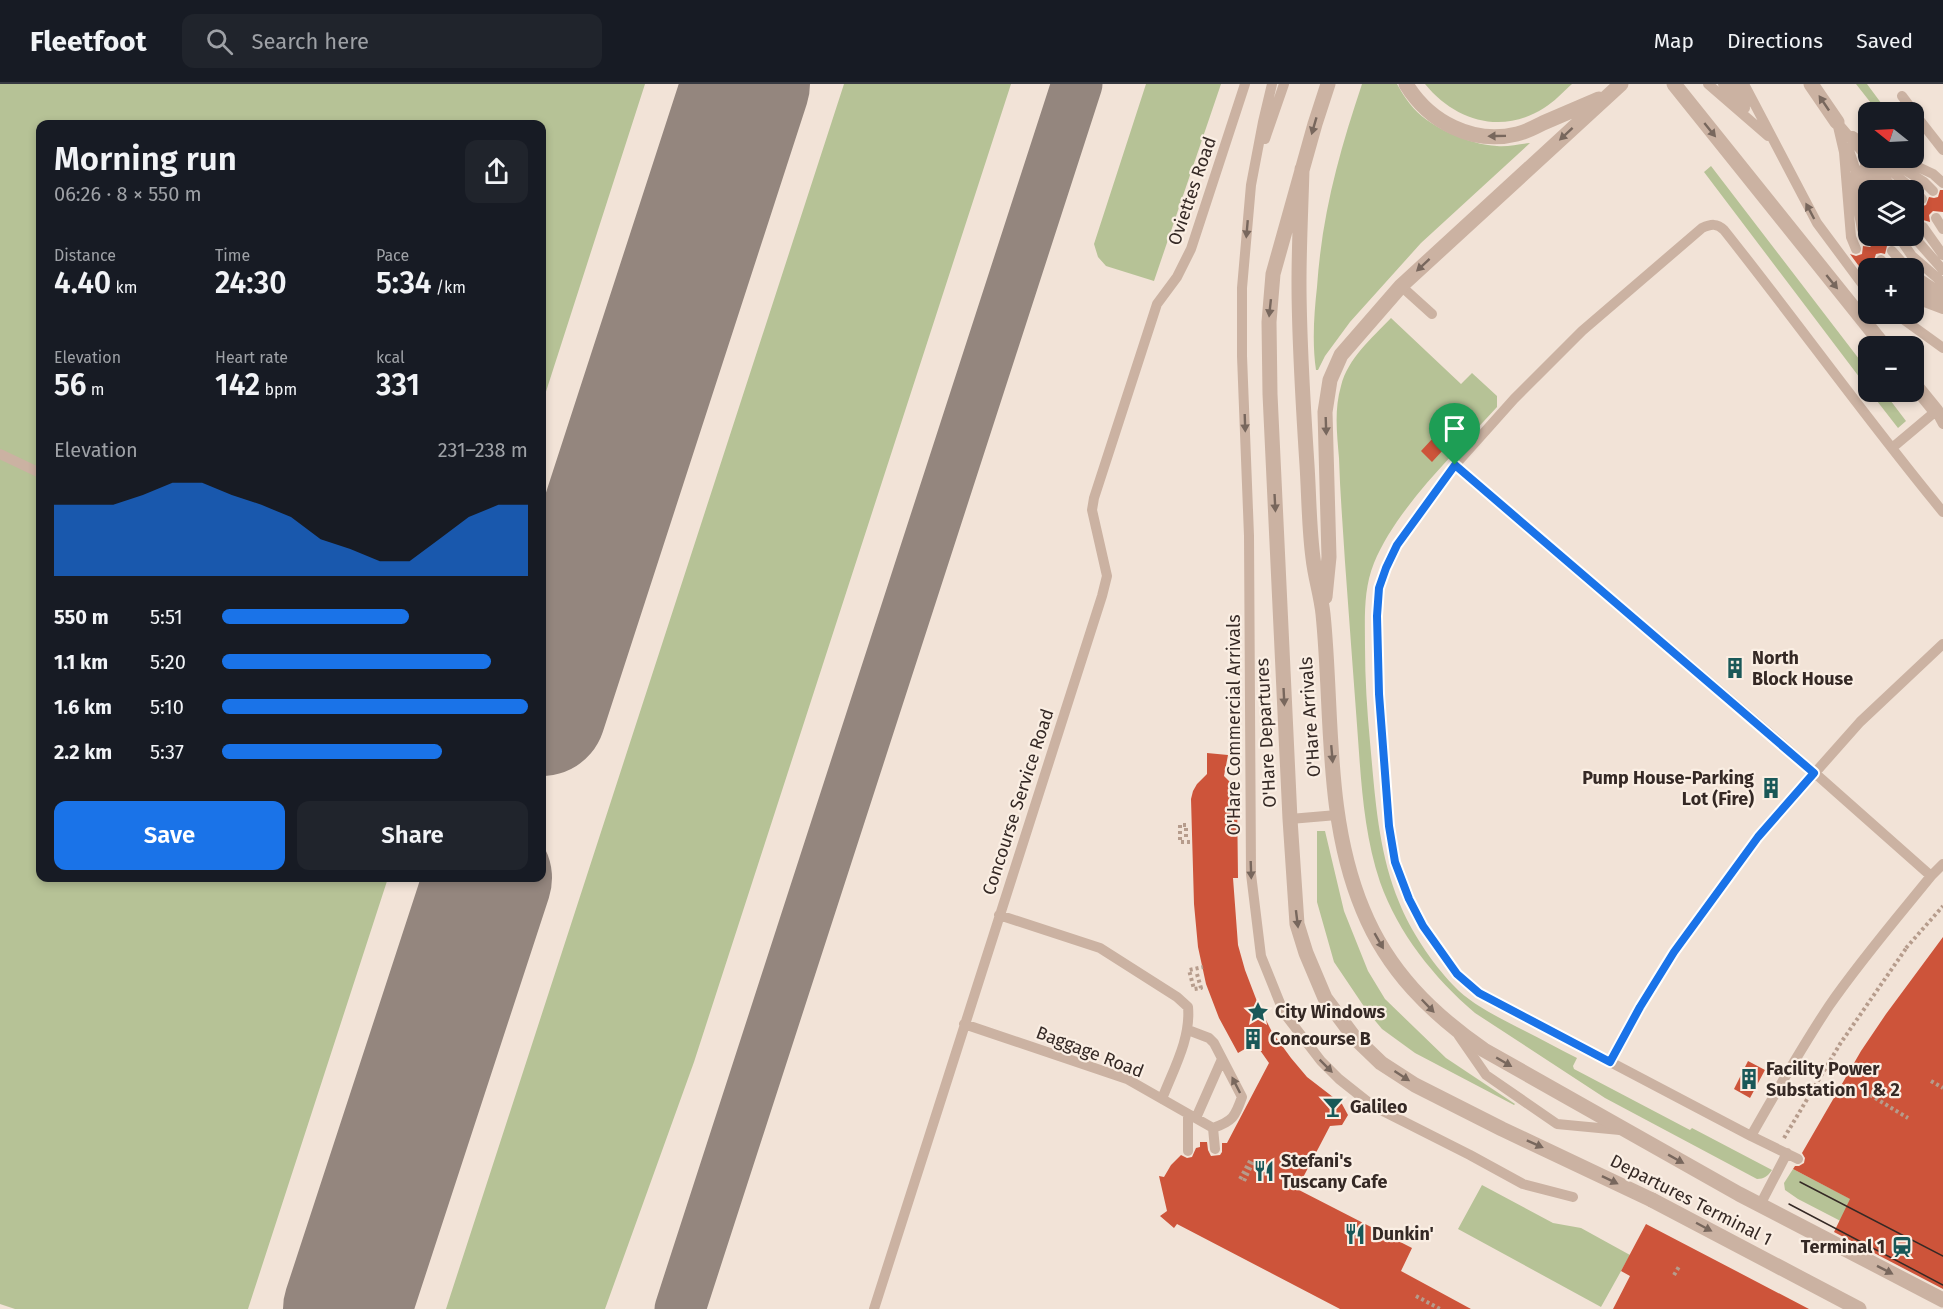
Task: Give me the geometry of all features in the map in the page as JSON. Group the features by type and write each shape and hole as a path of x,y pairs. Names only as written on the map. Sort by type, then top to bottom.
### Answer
{"street":[{"path":"1302,169 1328,84"},
{"path":"1406,84 1414,97 1439,120 1469,133 1496,138 1520,134 1615,89"},
{"path":"1674,84 1876,336"},
{"path":"1811,84 1837,122"},
{"path":"1323,612 1329,557 1325,412 1330,380 1341,355 1401,286 1615,89"},
{"name":"O'Hare Arrivals","path":"1302,169 1299,281 1300,358 1313,559 1323,612 1337,815 1348,868 1363,911 1377,938 1393,965 1430,1008 1455,1030 1484,1050 1760,1205 1943,1300"},
{"name":"O'Hare Departures","path":"1302,169 1273,274 1269,321 1270,406 1297,924 1309,961 1325,998 1354,1037 1381,1063 1414,1084 1502,1129 1568,1159"},
{"path":"1924,396 1942,418"},
{"name":"Departures Terminal 1","path":"1568,1159 1652,1200 1859,1309"}],"lane":[{"name":"Oviettes Road","path":"1157,304 1177,277 1191,249 1245,84"},
{"name":"O'Hare Commercial Arrivals","path":"1272,84 1254,170 1242,288 1249,536 1251,874 1261,956 1284,1013 1321,1061 1339,1079 1373,1106 1523,1184 1573,1197"},
{"path":"1254,170 1284,84"},
{"path":"1708,84 1765,132 1778,148"},
{"path":"1723,84 1765,130 1778,148"},
{"path":"1735,84 1778,148"},
{"path":"1744,84 1821,230 1858,279"},
{"path":"1753,84 1778,148"},
{"path":"1902,96 1906,102"},
{"path":"1837,122 1858,138"},
{"path":"1837,122 1858,142"},
{"path":"1837,122 1867,180"},
{"path":"1837,122 1875,180"},
{"path":"1837,122 1886,180"},
{"path":"1837,122 1859,180"},
{"path":"1837,122 1847,151 1858,207"},
{"path":"1837,122 1844,152 1851,237 1856,249"},
{"path":"1924,126 1943,150"},
{"path":"1886,168 1900,180"},
{"path":"1902,168 1924,182 1933,191"},
{"path":"1920,168 1933,174 1943,183"},
{"path":"1935,218 1943,229"},
{"path":"1798,1159 1479,993 1457,974 1423,926 1409,899 1395,862 1389,826 1379,705 1377,627 1379,588 1397,545 1455,465 1514,399 1582,331 1702,228 1709,225 1718,225 1724,230 1943,512"},
{"path":"1924,229 1943,255"},
{"path":"1905,246 1943,283"},
{"path":"1922,246 1943,270"},
{"path":"1892,251 1898,258"},
{"path":"1924,281 1943,294"},
{"path":"1401,286 1432,314"},
{"path":"1924,292 1943,302"},
{"path":"1924,302 1943,309"},
{"name":"Concourse Service Road","path":"874,1309 1102,596 1107,576 1092,510 1094,498 1157,304"},
{"path":"1910,324 1943,348"},
{"path":"1892,448 1942,418"},
{"path":"0,454 36,471"},
{"path":"1455,465 1931,876"},
{"path":"1610,1062 1674,952 1758,837 1860,722 1943,644"},
{"path":"1290,819 1337,815"},
{"path":"1751,1136 1792,1062 1830,1005 1869,952 1943,864"},
{"path":"999,915 1100,948 1177,997 1188,1007 1188,1030 1162,1099"},
{"name":"Baggage Road","path":"964,1024 1127,1079 1213,1128"},
{"path":"1188,1030 1214,1042 1242,1097 1228,1123 1213,1128 1215,1149"},
{"path":"1455,1030 1486,1075 1557,1124 1625,1130"},
{"path":"1188,1151 1192,1116 1222,1059"},
{"path":"1760,1205 1782,1151"}],"path":[{"path":"1186,837 1186,825 1180,825 1180,842 1192,842"},
{"path":"1782,1151 1840,1044 1906,948 1943,906"},
{"path":"1197,974 1201,988 1194,989 1189,970 1203,967"},
{"path":"1931,1081 1943,1088"},
{"path":"1870,1095 1908,1118"},
{"path":"1886,1111 1889,1106"},
{"path":"1242,1180 1252,1160"},
{"path":"1674,1275 1680,1265"},
{"path":"1416,1296 1440,1309"}],"green space":[{"path":"0,84 645,84 546,392 546,120 36,120 36,882 387,882 248,1309 15,1309 0,1304"},
{"path":"844,84 1011,84 694,1062 605,1309 446,1309"},
{"path":"1146,84 1221,84 1154,281 1106,266 1098,257 1094,244"},
{"path":"1362,84 1397,84 1417,112 1437,127 1462,138 1497,146 1530,143 1421,243 1350,322 1316,370 1314,318 1319,260 1327,209 1339,159"},
{"path":"1425,84 1572,84 1548,106 1528,116 1512,121 1496,122 1480,120 1450,107"},
{"path":"1856,84 1867,84 1880,102 1870,102"},
{"path":"1711,166 1858,358 1858,375 1704,172"},
{"path":"1391,318 1461,384 1472,373 1497,396 1497,407 1429,481 1397,521 1374,563 1366,594 1365,671 1376,803 1386,863 1404,913 1415,935 1430,956 1445,976 1467,998 1577,1058 1574,1069 1772,1170 1764,1178 1757,1179 1605,1098 1475,1013 1445,985 1419,954 1388,901 1374,863 1364,804 1345,562 1337,404 1349,366"},
{"path":"1878,402 1892,402 1906,421 1898,428"},
{"path":"1317,831 1325,831 1344,911 1368,971 1385,999 1446,1058 1514,1105 1415,1053 1382,1029 1367,1011 1334,962 1317,902"},
{"path":"1793,1169 1943,1247 1943,1274 1798,1199 1785,1190 1784,1183"},
{"path":"1482,1185 1553,1223 1581,1228 1630,1255 1601,1307 1458,1229"}],"building":[{"path":"1940,190 1943,190 1943,212 1933,211 1929,215 1930,222 1924,220 1924,206 1929,197 1938,197"},
{"path":"1863,246 1887,246 1885,254 1876,254 1875,258 1858,258 1858,265 1850,254 1856,256 1862,254"},
{"path":"1433,438 1444,449 1432,462 1421,451"},
{"name":"Concourse B","path":"1207,753 1228,755 1224,776 1233,785 1237,795 1238,878 1233,878 1238,945 1258,1004 1272,1032 1291,1058 1307,1077 1342,1104 1348,1115 1342,1125 1330,1126 1297,1189 1412,1248 1401,1271 1471,1309 1340,1309 1177,1224 1174,1228 1160,1216 1167,1211 1159,1176 1164,1177 1181,1155 1187,1158 1192,1157 1196,1148 1200,1147 1200,1142 1207,1142 1211,1156 1220,1155 1222,1143 1227,1143 1269,1063 1255,1043 1238,1053 1219,1018 1206,984 1198,947 1194,904 1191,799 1197,784 1207,774"},
{"path":"1943,937 1943,1289 1834,1232 1850,1199 1793,1169 1804,1163 1805,1158 1802,1153 1861,1051"},
{"name":"Facility Power Substation 1 & 2","path":"1748,1061 1765,1070 1750,1098 1734,1089"},
{"path":"1646,1224 1809,1309 1613,1309 1630,1276 1621,1271"}],"taxiway":[{"path":"680,1309 1077,84"}],"runway":[{"path":"546,700 746,84"},
{"path":"347,1309 487,882"}],"tram line":[{"path":"1800,1182 1943,1256"},
{"path":"1789,1204 1943,1285"}],"place":[{"name":"North Block House","path":"1735,668"},
{"name":"Pump House-Parking Lot (Fire)","path":"1771,788"},
{"name":"City Windows","path":"1258,1012"},
{"name":"Concourse B","path":"1253,1039"},
{"name":"Facility Power Substation 1 & 2","path":"1749,1079"},
{"name":"Galileo","path":"1333,1107"},
{"name":"Stefani's Tuscany Cafe","path":"1264,1171"},
{"name":"Dunkin'","path":"1355,1234"},
{"name":"Terminal 1","path":"1902,1247"}],"route":[{"path":"1455,465 1814,773 1758,837 1674,952 1610,1062 1479,993 1457,974 1423,926 1409,899 1395,862 1389,826 1381,737 1377,650 1379,588 1397,545 1455,465"}]}
